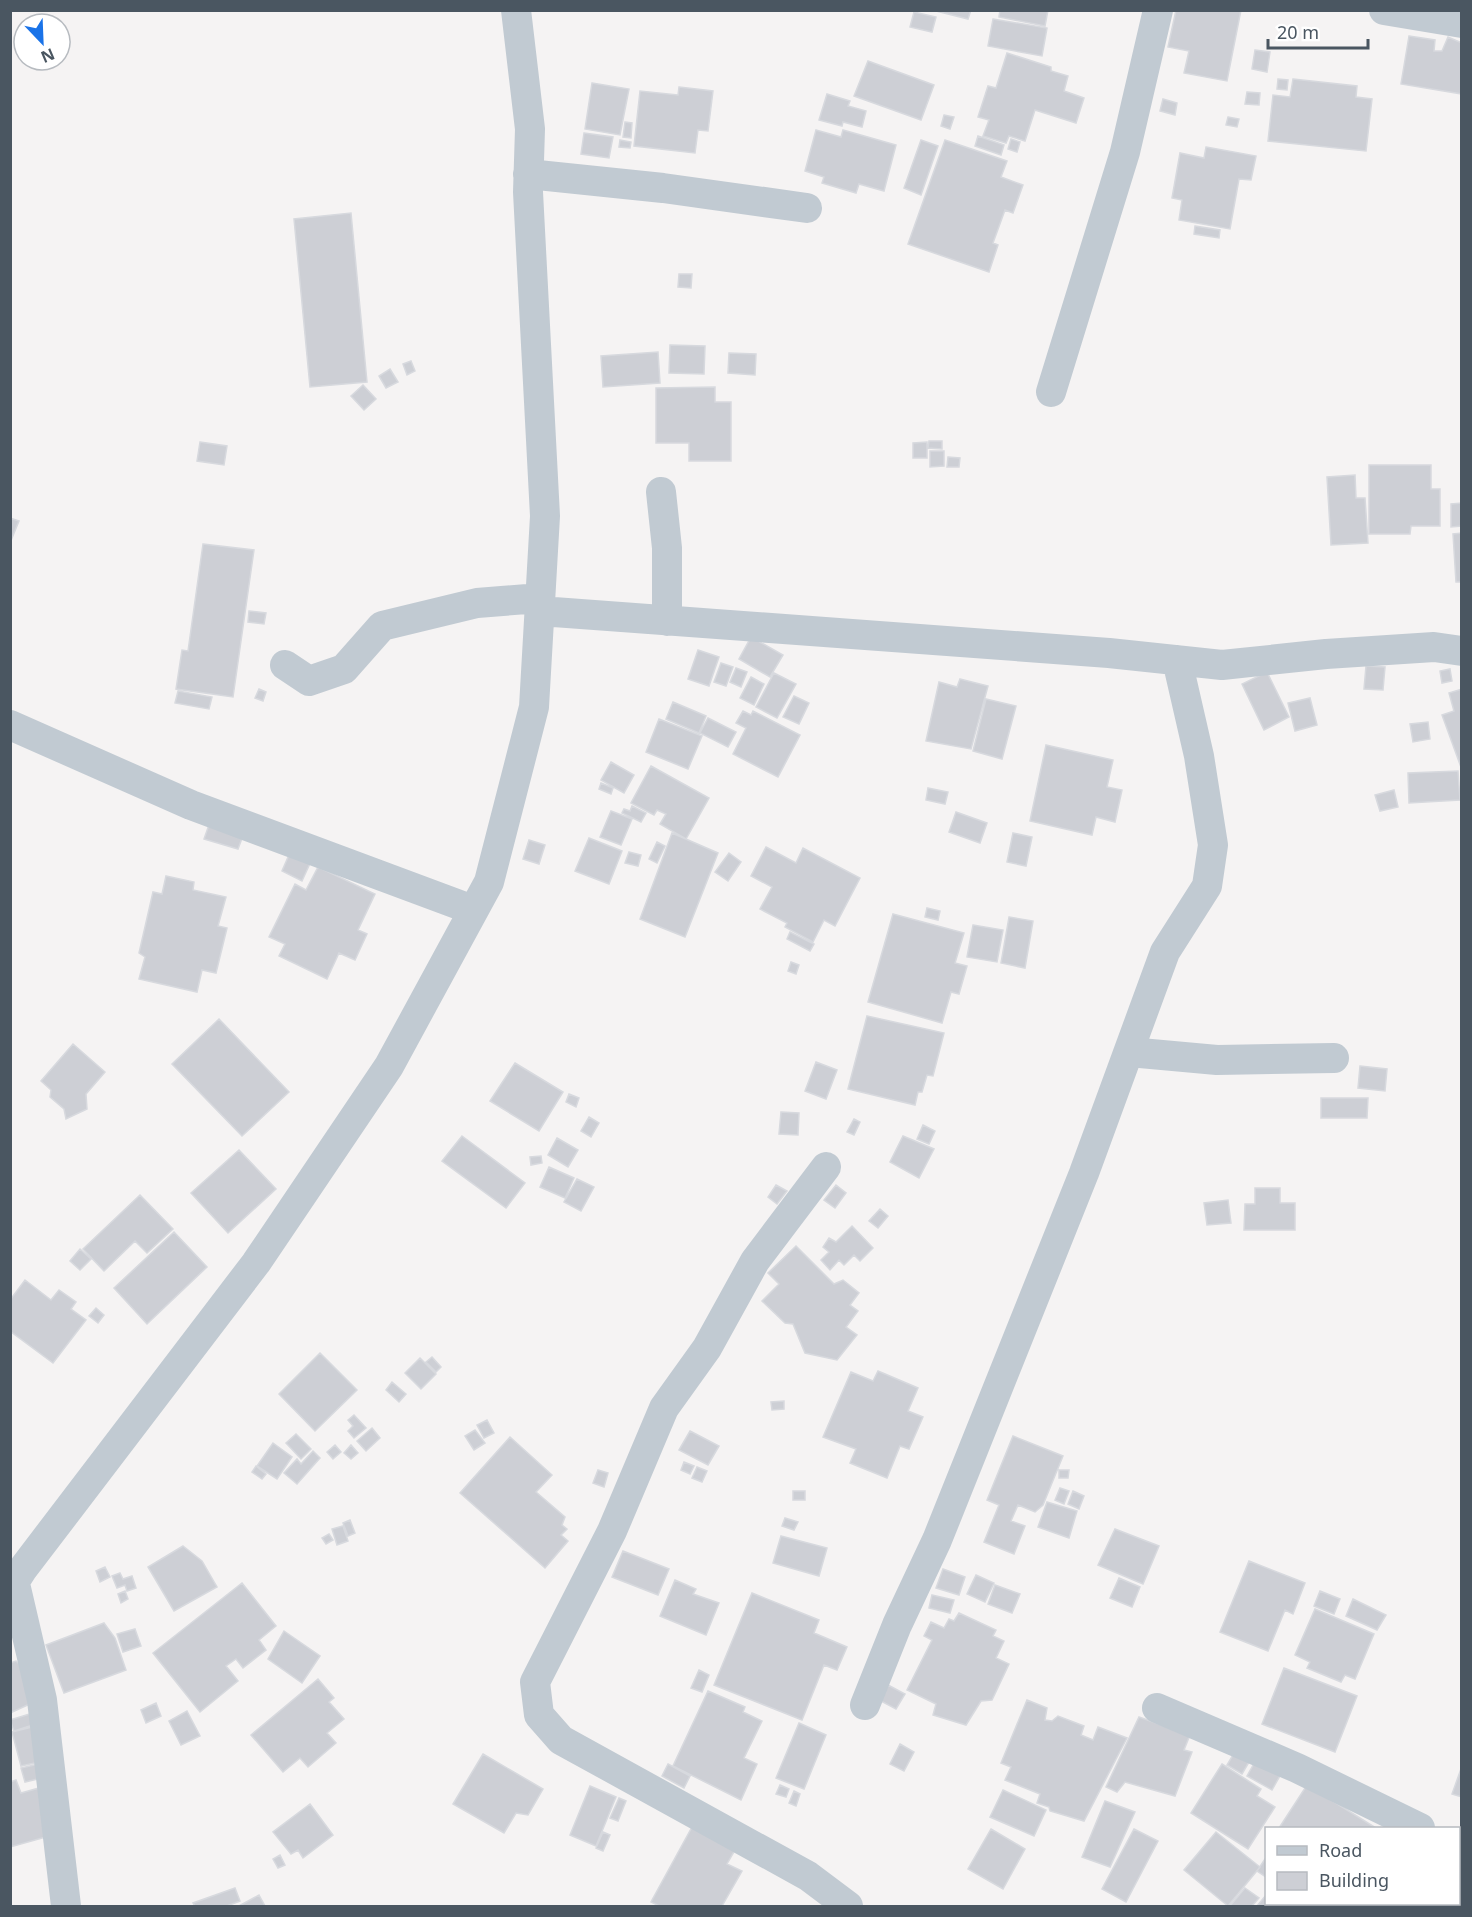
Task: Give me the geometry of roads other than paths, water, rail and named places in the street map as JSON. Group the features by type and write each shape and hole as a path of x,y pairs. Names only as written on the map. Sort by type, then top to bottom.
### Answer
{"street":[{"path":"66,1906 42,1700 14,1575 256,1263 389,1066 489,882 534,707 545,516 528,174 530,129 516,10"},
{"path":"1051,392 1125,152 1158,10"},
{"path":"1384,10 1425,14 1461,23"},
{"path":"528,174 663,188 807,208"},
{"path":"661,492 667,548 667,621"},
{"path":"285,665 309,681 344,669 382,626 477,603 540,605 667,621 1222,665 1326,654 1434,648 1461,651"},
{"path":"865,1705 897,1625 942,1529 1084,1173 1165,952 1207,885 1213,845 1199,756 1177,660"},
{"path":"10,725 190,805 473,910"},
{"path":"1129,1052 1217,1060 1334,1059"},
{"path":"826,1167 755,1261 707,1348 664,1408 612,1531 535,1682 539,1715 561,1740 808,1876 848,1906"},
{"path":"1157,1708 1297,1768 1418,1827"}]}
